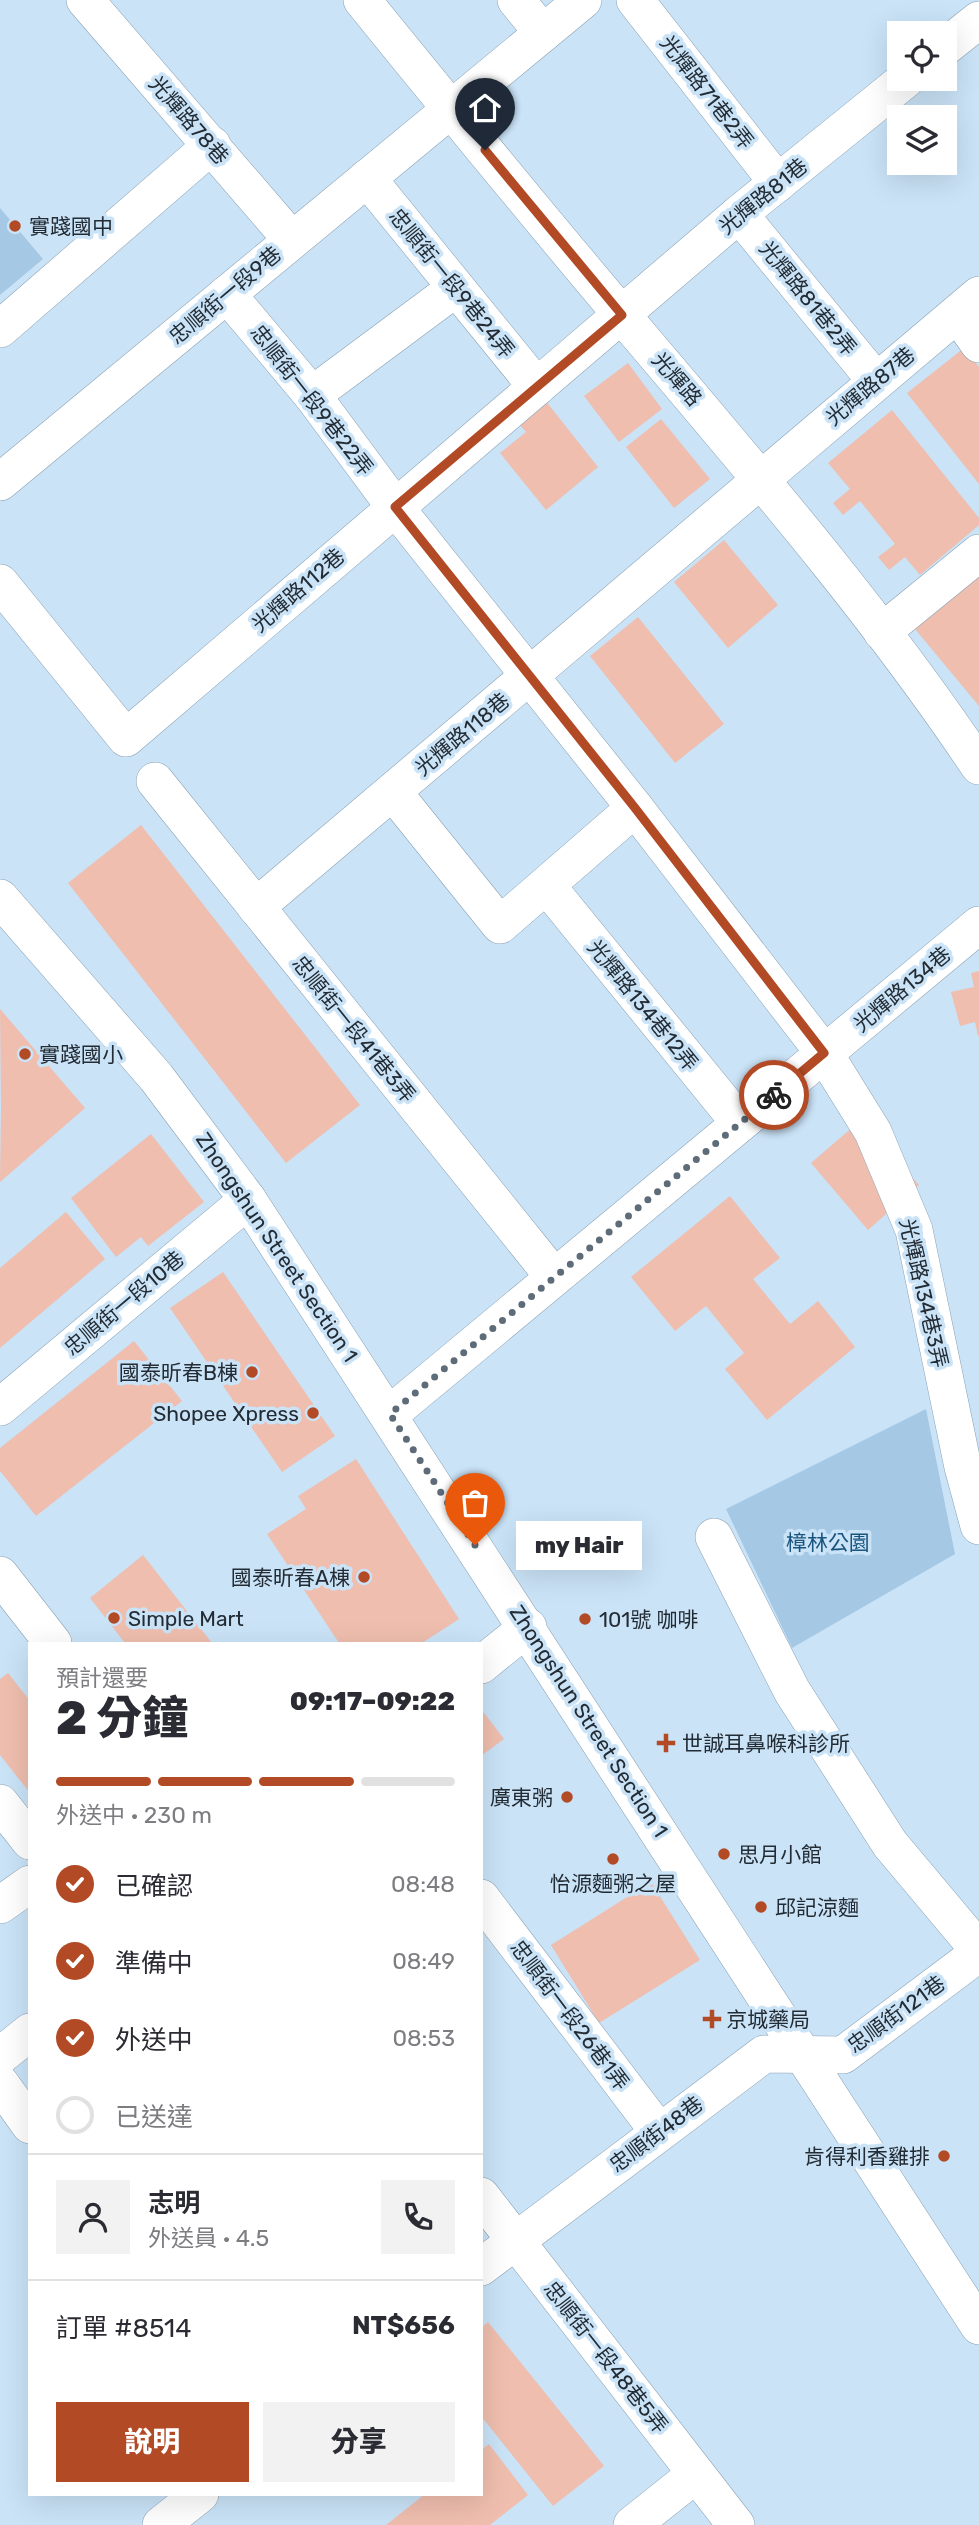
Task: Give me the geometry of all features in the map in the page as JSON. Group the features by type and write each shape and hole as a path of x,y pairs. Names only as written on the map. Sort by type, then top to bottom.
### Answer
{"street":[{"name":"光輝路78巷","path":"85,0 292,240"},
{"name":"光輝路","path":"362,0 622,315 761,477 882,632 979,766"},
{"path":"516,0 543,33"},
{"name":"忠順街一段9巷","path":"0,482 583,0"},
{"name":"光輝路71巷2弄","path":"635,0 778,183"},
{"path":"957,37 979,20"},
{"name":"光輝路81巷","path":"622,315 891,91"},
{"path":"0,329 212,145"},
{"name":"忠順街一段9巷24弄","path":"367,178 537,387"},
{"name":"光輝路81巷2弄","path":"739,215 876,381"},
{"path":"312,395 456,288"},
{"name":"忠順街一段9巷22弄","path":"227,294 312,395 395,507 635,808"},
{"path":"969,305 979,344"},
{"name":"光輝路87巷","path":"761,477 969,305"},
{"name":"光輝路112巷","path":"0,583 126,737 622,315"},
{"name":"光輝路118巷","path":"256,907 530,677 761,477"},
{"path":"882,632 979,553"},
{"name":"忠順街一段41巷3弄","path":"155,780 554,1277"},
{"path":"393,792 500,925 635,808"},
{"name":"光輝路134巷3弄","path":"635,808 824,1053 873,1132 914,1230 971,1462 979,1526"},
{"name":"光輝路134巷12弄","path":"547,886 740,1124"},
{"name":"Zhongshun Street Section 1","path":"0,898 156,1077 248,1200 390,1414 979,2326"},
{"name":"光輝路134巷","path":"390,1414 979,925"},
{"name":"忠順街一段10巷","path":"0,1407 248,1200"},
{"path":"714,1537 792,1691 890,1844 979,1951"},
{"path":"0,1576 51,1642"},
{"path":"483,1663 528,1628"},
{"path":"0,1803 28,1838"},
{"path":"0,1905 28,1885"},
{"name":"忠順街一段26巷1弄","path":"483,1901 659,2132"},
{"name":"忠順街121巷","path":"805,2054 843,2054 979,1951"},
{"path":"0,2056 28,2034"},
{"name":"忠順街48巷","path":"483,2265 764,2054 805,2054"},
{"path":"0,2083 28,2122"},
{"name":"忠順街一段48巷5弄","path":"483,2199 736,2525"},
{"path":"632,2525 696,2474"},
{"path":"162,2525 198,2496"}],"green space":[{"path":"0,208 43,259 0,295"},
{"name":"樟林公園","path":"926,1409 955,1554 792,1648 726,1509"}],"building":[{"path":"964,348 979,367 979,484 907,393"},
{"path":"628,363 662,409 619,442 584,396"},
{"path":"545,400 598,467 546,510 500,453 526,432 517,422"},
{"path":"892,410 979,518 979,525 920,575 905,557 889,570 878,557 895,544 860,501 843,515 833,503 850,489 828,463"},
{"path":"661,419 710,479 674,508 626,447"},
{"path":"724,540 778,605 728,648 674,582"},
{"path":"979,576 979,706 915,629"},
{"path":"638,617 724,724 675,763 590,656"},
{"path":"141,825 360,1105 286,1163 68,883"},
{"path":"979,971 978,1036 975,1022 960,1026 951,992 974,987 971,973"},
{"name":"實踐國小","path":"0,1009 85,1108 0,1182 1,1107"},
{"path":"861,1120 919,1185 868,1230 811,1163"},
{"path":"151,1134 204,1202 148,1246 141,1237 116,1257 71,1198"},
{"path":"730,1196 780,1258 753,1279 790,1324 818,1301 855,1347 767,1420 725,1369 744,1353 706,1306 675,1331 631,1277"},
{"path":"66,1212 105,1259 0,1348 0,1268"},
{"name":"國泰昕春B棟","path":"223,1272 335,1436 282,1472 170,1308"},
{"path":"134,1341 182,1401 36,1516 0,1471 0,1448"},
{"name":"國泰昕春A棟","path":"356,1459 459,1619 424,1642 338,1642 267,1534 306,1509 298,1496"},
{"path":"143,1555 211,1642 124,1642 90,1598"},
{"path":"8,1673 28,1698 28,1790 0,1755 0,1679"},
{"path":"483,1712 504,1739 483,1755"},
{"path":"651,1882 700,1960 599,2023 551,1945"},
{"path":"488,2322 604,2466 553,2506 483,2418 483,2326"},
{"path":"489,2444 528,2495 490,2525 386,2525 422,2496 483,2496 483,2448"}],"way so far":[{"path":"475,1545 390,1414 774,1095"}],"place":[{"name":"實踐國中","path":"15,226"},
{"name":"實踐國小","path":"25,1054"},
{"name":"國泰昕春B棟","path":"252,1372"},
{"name":"Shopee Xpress","path":"313,1413"},
{"name":"my Hair","path":"475,1545"},
{"name":"國泰昕春A棟","path":"364,1577"},
{"name":"Simple Mart","path":"114,1618"},
{"name":"101號 咖啡","path":"585,1619"},
{"name":"世誠耳鼻喉科診所","path":"666,1743"},
{"name":"廣東粥","path":"567,1797"},
{"name":"思月小館","path":"724,1854"},
{"name":"怡源麵粥之屋","path":"613,1859"},
{"name":"邱記涼麵","path":"761,1907"},
{"name":"京城藥局","path":"712,2019"},
{"name":"肯得利香雞排","path":"944,2156"}],"route":[{"path":"485,150 622,315 395,507 635,808 824,1053 774,1095"}]}
